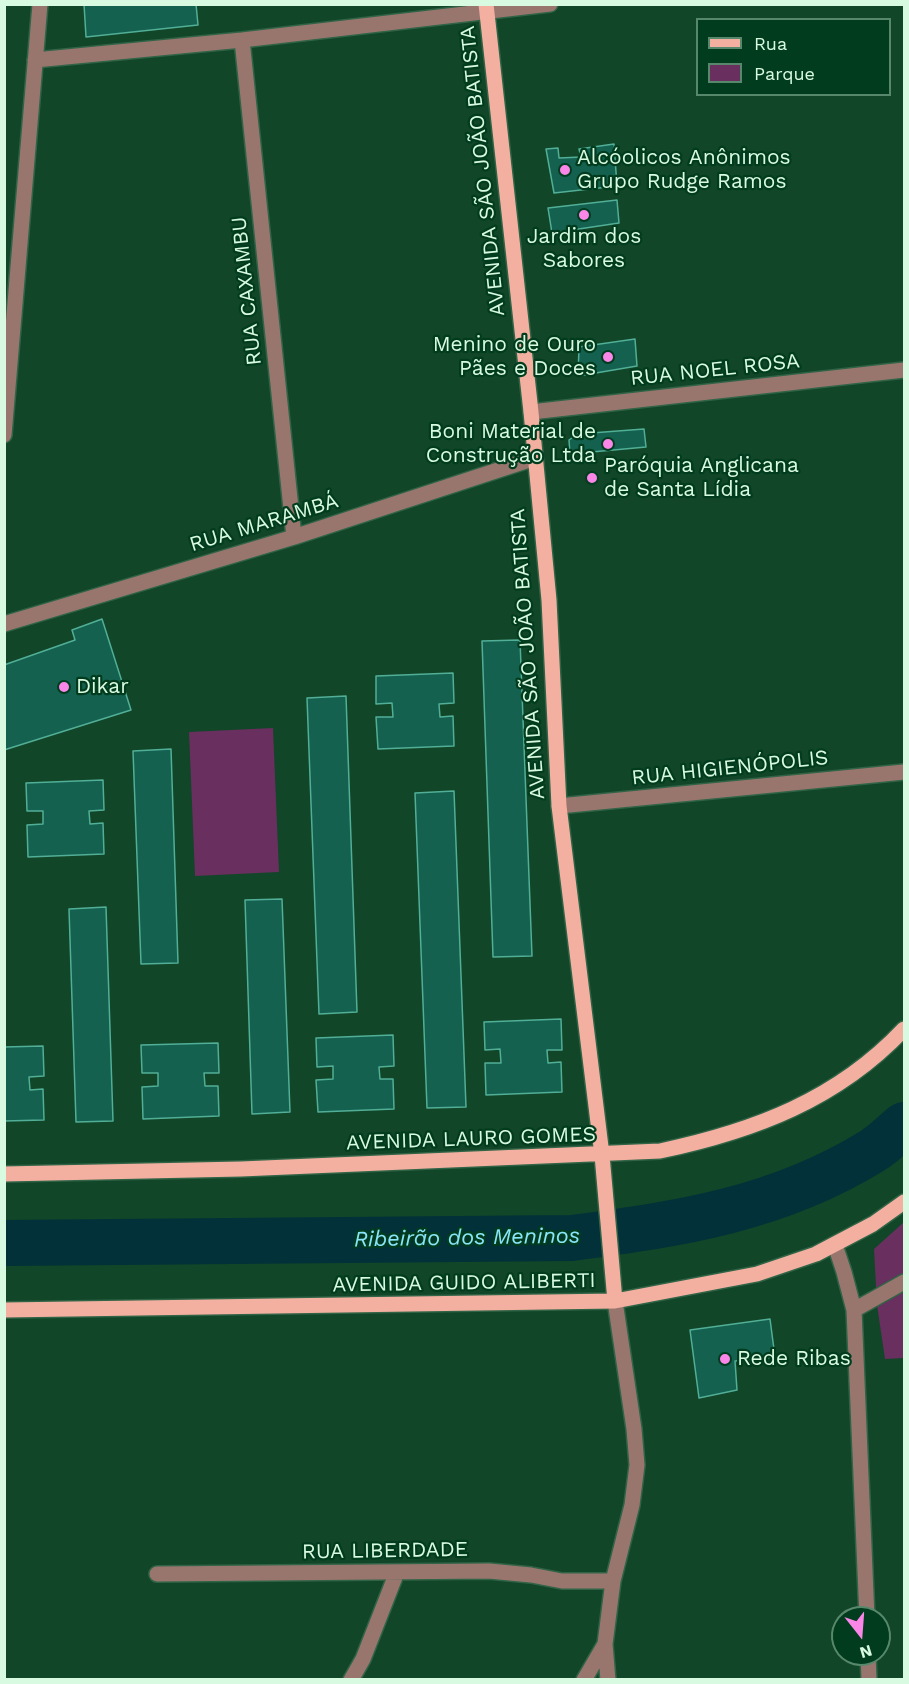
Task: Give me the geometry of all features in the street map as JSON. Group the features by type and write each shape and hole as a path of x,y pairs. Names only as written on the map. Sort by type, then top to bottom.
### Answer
{"main road":[{"name":"AVENIDA SÃO JOÃO BATISTA","path":"486,8 531,412 549,600 559,806 602,1155 615,1300"},
{"name":"AVENIDA LAURO GOMES","path":"4,1174 241,1169 660,1151 710,1140 758,1125 792,1109 853,1075 878,1056 904,1029"},
{"name":"AVENIDA GUIDO ALIBERTI","path":"4,1310 615,1300 757,1274 816,1254 873,1224 904,1202"}],"street":[{"path":"4,435 40,4"},
{"path":"35,60 242,40 486,8 550,4"},
{"name":"RUA CAXAMBU","path":"242,40 294,537"},
{"name":"RUA NOEL ROSA","path":"531,412 904,370"},
{"name":"RUA MARAMBÁ","path":"4,624 294,537 535,458"},
{"name":"RUA HIGIENÓPOLIS","path":"559,806 904,772"},
{"path":"834,1245 854,1310 866,1606"},
{"path":"854,1310 904,1282"},
{"path":"608,1680 605,1644 613,1581 632,1505 637,1465 615,1300"},
{"name":"RUA LIBERDADE","path":"157,1574 489,1571 562,1581 613,1581"},
{"path":"351,1680 363,1659 397,1572"},
{"path":"584,1680 605,1644"}],"green space":[{"path":"273,728 279,872 195,876 189,732"},
{"path":"904,1222 904,1358 885,1359 877,1305 874,1249"}],"building":[{"path":"84,4 196,4 198,25 86,37"},
{"path":"614,144 617,186 554,193 546,149 558,148 559,158 581,157 579,149"},
{"name":"Jardim dos Sabores","path":"617,200 619,223 552,233 548,208"},
{"name":"Menino de Ouro Pães e Doces","path":"635,339 637,366 578,376 579,347"},
{"name":"Boni Material de Construção Ltda","path":"644,429 646,447 570,454 569,440 578,434"},
{"name":"Dikar","path":"102,619 131,710 4,750 4,665 75,640 72,630"},
{"path":"520,640 532,956 493,957 482,641"},
{"path":"453,673 454,703 439,704 440,717 453,716 454,746 378,749 376,717 393,717 392,703 376,704 376,676"},
{"path":"346,696 357,1012 319,1014 307,698"},
{"path":"171,749 178,963 141,964 133,751"},
{"path":"103,780 104,810 89,811 90,824 103,823 104,854 28,857 27,825 43,824 43,811 27,811 26,783"},
{"path":"454,791 466,1107 427,1108 415,793"},
{"path":"282,899 290,1112 252,1114 245,900"},
{"path":"106,907 113,1121 76,1122 69,909"},
{"path":"561,1019 562,1050 547,1050 548,1063 561,1062 562,1092 486,1095 485,1063 501,1063 500,1049 485,1050 484,1022"},
{"path":"393,1035 394,1066 379,1067 380,1079 393,1079 394,1109 318,1112 316,1080 333,1079 333,1066 317,1067 316,1038"},
{"path":"218,1043 219,1073 204,1073 205,1086 218,1086 219,1116 143,1119 142,1087 158,1086 158,1073 142,1073 141,1045"},
{"path":"43,1046 44,1076 29,1077 30,1090 43,1089 44,1120 4,1121 4,1047"},
{"name":"Rede Ribas","path":"770,1319 775,1357 735,1361 737,1390 699,1398 690,1330"}],"waterway":[{"name":"Ribeirão dos Meninos","path":"4,1243 572,1238 690,1220 764,1200 837,1171 885,1142 904,1125"}],"place":[{"name":"Alcóolicos Anônimos Grupo Rudge Ramos","path":"565,170"},
{"name":"Jardim dos Sabores","path":"584,215"},
{"name":"Menino de Ouro Pães e Doces","path":"608,357"},
{"name":"Boni Material de Construção Ltda","path":"608,444"},
{"name":"Paróquia Anglicana de Santa Lídia","path":"592,478"},
{"name":"Dikar","path":"64,687"},
{"name":"Rede Ribas","path":"725,1359"}]}
